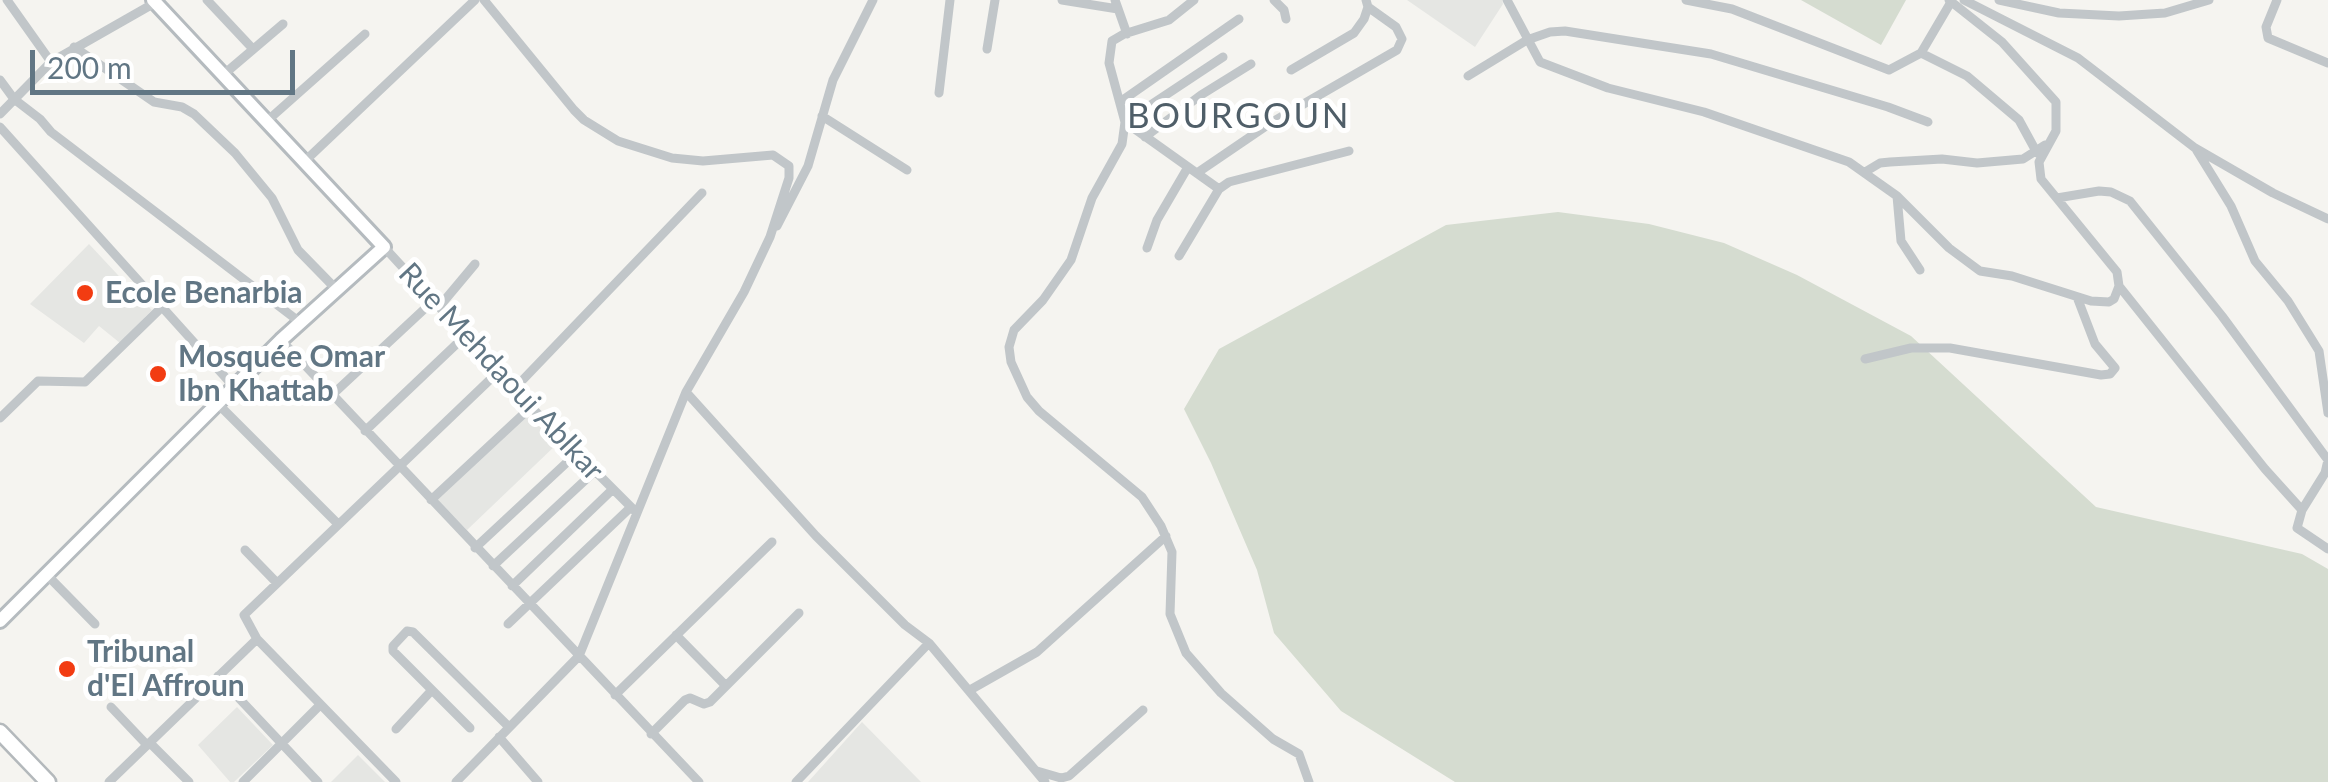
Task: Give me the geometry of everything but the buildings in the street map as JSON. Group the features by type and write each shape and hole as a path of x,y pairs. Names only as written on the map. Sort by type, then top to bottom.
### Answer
{"main road":[{"path":"0,732 48,782"}],"street":[{"path":"7,0 51,62"},
{"path":"206,0 253,49"},
{"path":"306,161 475,0"},
{"path":"484,0 574,110 618,141 643,151 688,160 773,155 782,159 788,166 789,178 770,237"},
{"path":"456,782 579,656 634,510 686,392 800,188 832,80 873,0"},
{"path":"940,93 950,0"},
{"path":"986,49 995,0"},
{"path":"1062,0 1116,4 1127,34"},
{"path":"1194,0 1170,20 1118,37 1110,47 1111,75 1125,122 1122,144 1092,198 1070,260 1043,300 1014,330 1009,347 1011,362 1027,397 1142,498 1166,536 1173,561 1170,614 1186,653 1221,694 1274,739 1299,754 1310,782"},
{"path":"1274,0 1284,10 1286,19"},
{"path":"1507,0 1540,62 1652,102 1721,117 1849,162 1897,196 1950,248 1980,271 2012,276 2077,298 2110,302 2119,286"},
{"path":"1686,0 1732,9 1880,69 1898,68 1921,53 1950,1 2002,42 2056,102 2056,131 2039,162 2040,179 2108,258 2117,272 2119,286 2302,510"},
{"path":"1964,0 2078,58 2196,148 2328,219"},
{"path":"1999,0 2059,13 2120,16 2165,13 2209,0"},
{"path":"2276,0 2266,27 2268,38 2328,63"},
{"path":"0,114 51,62 156,1 384,247"},
{"path":"1147,248 1158,220 1192,170 1397,50 1402,39 1396,28 1367,3 1354,33 1291,70"},
{"path":"1120,102 1239,19"},
{"path":"223,75 283,24"},
{"path":"1468,76 1527,40 1565,31 1710,54 1888,106 1928,122"},
{"path":"267,120 365,34"},
{"path":"74,47 154,102 182,107 194,114 235,153 272,198 298,250 337,290"},
{"path":"1921,53 1967,76 2019,120 2036,153"},
{"path":"1125,122 1223,56"},
{"path":"1145,137 1251,64"},
{"path":"0,80 51,132 301,323"},
{"path":"822,116 908,170"},
{"path":"1125,122 1218,189"},
{"path":"0,127 235,388"},
{"path":"1865,172 1880,163 2023,159 2036,153 2056,131"},
{"path":"2196,148 2231,206 2254,261 2288,301 2319,351 2328,414"},
{"path":"1179,256 1218,189 1229,182 1348,151"},
{"path":"2057,198 2099,191 2130,200 2222,316 2328,460 2297,528 2328,549"},
{"path":"514,389 702,194"},
{"path":"1897,196 1901,242 1920,270"},
{"name":"Rue Mehdaoui Ablkar","path":"0,621 282,340 384,247 531,407 634,510"},
{"path":"332,396 476,264"},
{"path":"1866,359 1911,348 1950,348 2110,374 2115,368 2095,344 2077,298"},
{"path":"0,417 38,381 85,382 162,307"},
{"path":"365,431 465,336"},
{"path":"282,340 699,782"},
{"path":"396,782 257,640 244,616 498,372"},
{"path":"686,392 816,536 904,625 929,643 1046,782"},
{"path":"219,405 337,524"},
{"path":"431,500 531,407"},
{"path":"476,548 577,452"},
{"path":"493,566 595,471"},
{"path":"512,586 613,489"},
{"path":"508,624 634,510"},
{"path":"970,690 1037,652 1166,536"},
{"path":"615,695 772,542"},
{"path":"244,550 276,583"},
{"path":"46,574 95,624"},
{"path":"651,734 686,700 707,704 799,613"},
{"path":"470,728 393,651 407,631 509,727"},
{"path":"676,636 726,686"},
{"path":"109,782 257,640"},
{"path":"796,782 929,643"},
{"path":"218,676 318,782"},
{"path":"396,729 432,690"},
{"path":"243,782 320,705"},
{"path":"111,707 188,782"},
{"path":"1035,770 1061,778 1069,776 1143,710"},
{"path":"499,737 538,782"}],"shaded area":[{"path":"1407,0 1502,0 1503,4 1475,47"},
{"path":"1801,0 1906,0 1881,45"},
{"path":"1558,212 1649,224 1724,243 1797,275 1911,336 2096,507 2302,554 2328,569 2328,782 1455,782 1341,711 1274,633 1257,570 1184,409 1219,349 1446,225"},
{"name":"Ecole Benarbia","path":"89,244 131,289 130,297 152,310 120,343 99,326 84,343 30,304"},
{"path":"528,415 557,444 467,530 437,499"},
{"path":"237,707 273,745 230,782 198,745"},
{"path":"862,722 921,782 808,782"},
{"path":"358,755 385,782 331,782"}],"place":[{"name":"Ecole Benarbia","path":"85,293"},
{"name":"Mosquée Omar Ibn Khattab","path":"158,374"},
{"name":"Tribunal d'El Affroun","path":"67,669"}],"district":[{"name":"BOURGOUN","path":"1239,117"}]}
